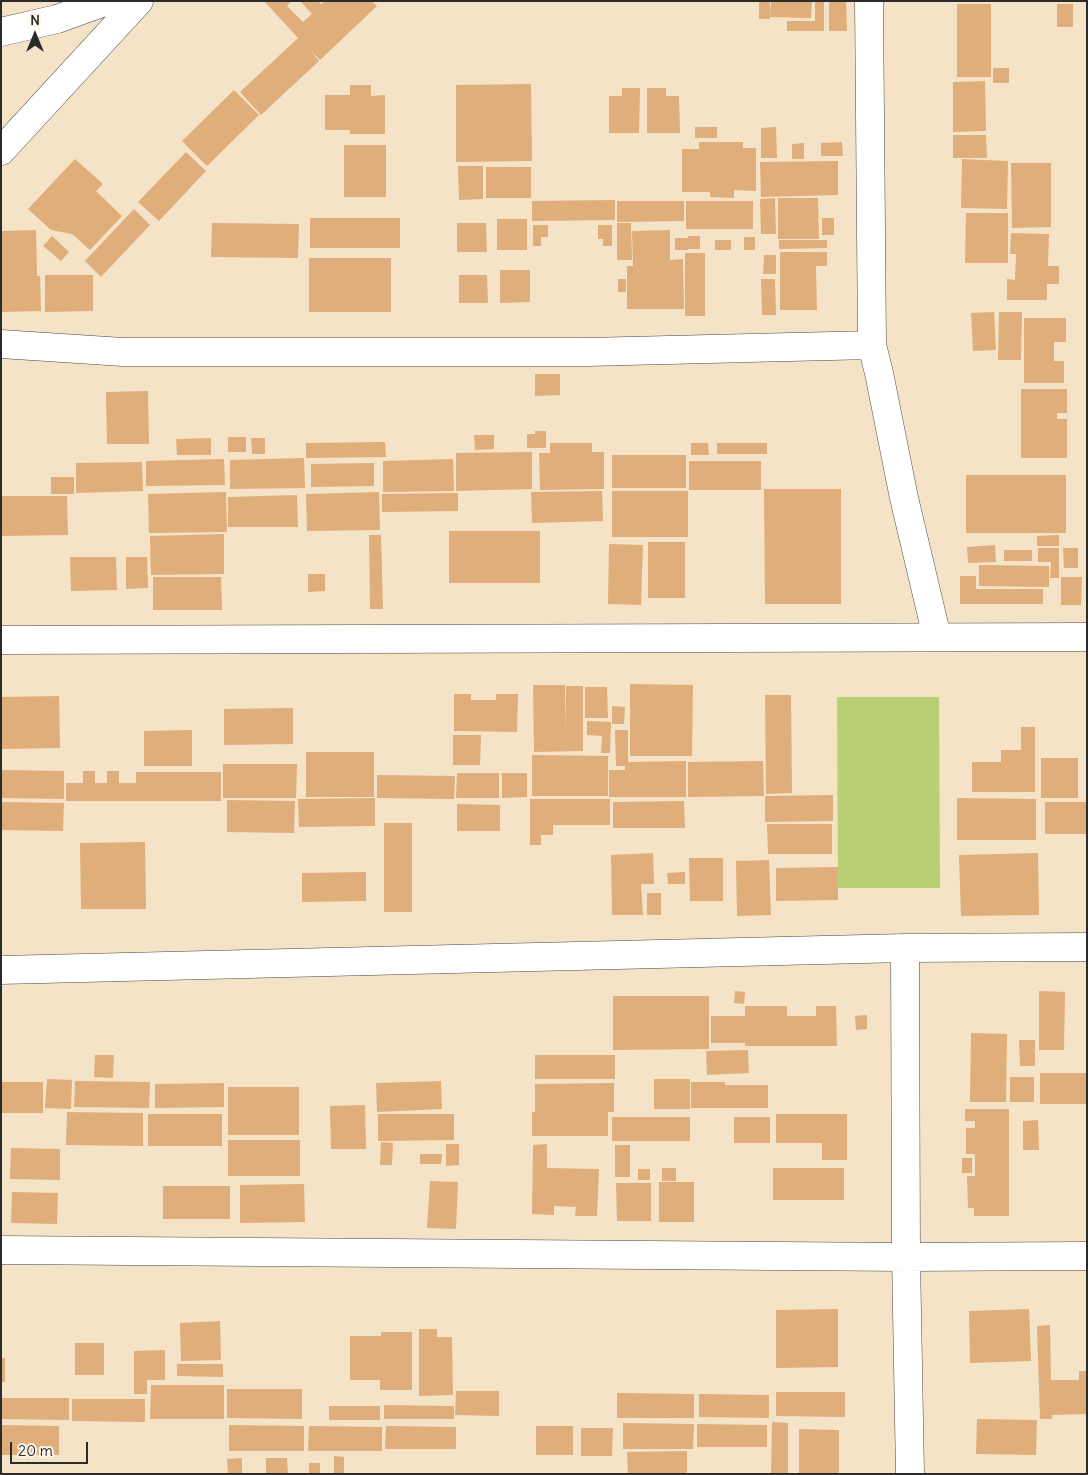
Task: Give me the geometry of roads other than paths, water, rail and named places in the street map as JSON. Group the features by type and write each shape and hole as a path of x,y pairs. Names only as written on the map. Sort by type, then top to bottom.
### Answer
{"street":[{"path":"1,32 57,19 107,1"},
{"path":"1,151 139,1"},
{"path":"869,1 872,344 904,498 937,637"},
{"path":"1,344 123,352 587,352 872,344"},
{"path":"1,640 1087,637"},
{"path":"1,970 905,948 1087,946"},
{"path":"905,948 906,1257 910,1474"},
{"path":"1,1250 906,1257 1087,1256"}]}
